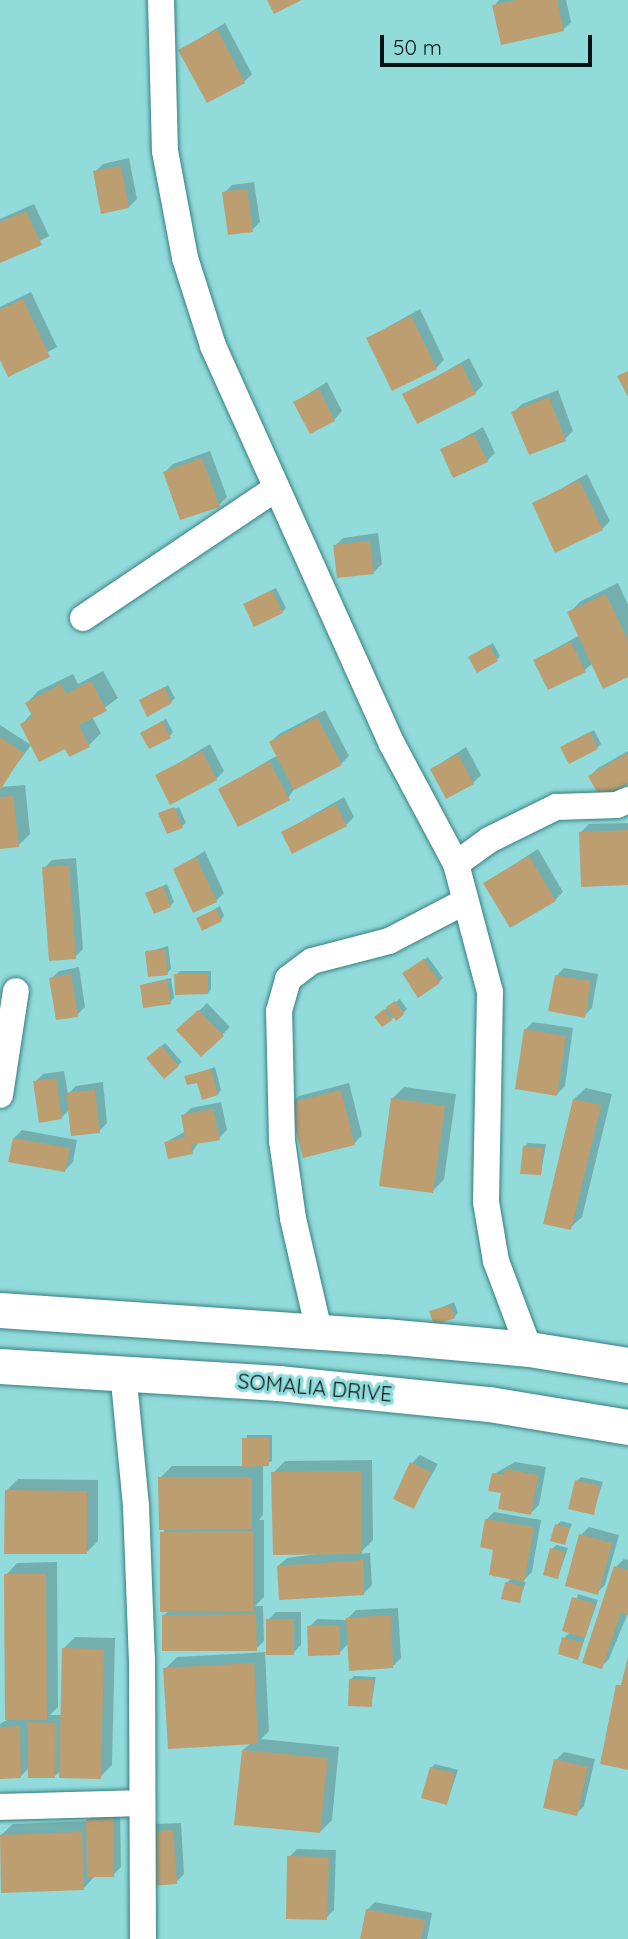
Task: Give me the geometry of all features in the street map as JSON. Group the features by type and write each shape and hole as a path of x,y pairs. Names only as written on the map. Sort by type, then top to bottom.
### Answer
{"main road":[{"path":"0,1310 319,1331 529,1349 628,1365"},
{"name":"SOMALIA DRIVE","path":"0,1366 123,1371 489,1404 628,1427"}],"street":[{"path":"161,0 164,151 185,258 212,346 391,744 456,864 489,992 486,1202 496,1261 529,1349"},
{"path":"83,618 275,489"},
{"path":"456,864 489,840 556,807 617,805 628,800"},
{"path":"319,1331 293,1218 282,1141 279,1011 288,979 312,961 389,942 464,902"},
{"path":"0,1095 16,991"},
{"path":"123,1371 136,1506 142,1660 140,1803 143,1939"},
{"path":"0,1807 140,1803"}],"building":[{"path":"267,0 302,0 274,14"},
{"path":"517,0 557,0 564,31 501,45 492,5"},
{"path":"217,29 245,83 207,103 178,50"},
{"path":"121,166 129,208 101,214 93,171"},
{"path":"247,189 253,232 228,235 222,192"},
{"path":"26,211 42,245 0,263 0,222"},
{"path":"23,299 50,357 8,377 0,360 0,310"},
{"path":"411,316 437,369 392,391 366,338"},
{"path":"461,364 476,394 417,424 402,394"},
{"path":"628,371 628,397 617,376"},
{"path":"319,389 335,421 310,434 293,402"},
{"path":"549,397 566,441 529,455 511,412"},
{"path":"474,434 488,462 453,478 440,449"},
{"path":"202,458 220,507 180,520 163,472"},
{"path":"579,480 603,530 555,553 532,503"},
{"path":"370,541 374,574 337,578 333,545"},
{"path":"272,590 283,613 254,627 243,604"},
{"path":"606,594 628,641 628,677 603,689 567,612"},
{"path":"571,642 586,672 548,690 533,660"},
{"path":"489,645 498,661 477,673 468,657"},
{"path":"91,681 107,711 79,725 90,747 69,757 65,749 39,762 20,724 33,717 25,703 61,684 66,694"},
{"path":"164,687 172,703 147,717 139,700"},
{"path":"317,717 342,765 294,790 269,742"},
{"path":"162,721 171,738 149,749 140,733"},
{"path":"590,732 598,749 569,764 560,747"},
{"path":"0,737 24,753 0,790"},
{"path":"202,751 217,780 170,805 155,775"},
{"path":"628,753 628,784 601,799 588,776"},
{"path":"458,754 474,784 446,799 430,769"},
{"path":"269,761 290,800 238,827 218,789"},
{"path":"13,796 19,847 0,849 0,797"},
{"path":"336,804 347,826 292,854 281,832"},
{"path":"174,807 183,828 167,834 158,813"},
{"path":"628,830 628,885 581,887 579,832"},
{"path":"529,856 556,901 510,928 483,883"},
{"path":"196,857 217,902 193,913 173,869"},
{"path":"69,865 76,959 49,961 42,867"},
{"path":"163,886 171,907 154,914 145,893"},
{"path":"216,909 222,921 202,931 196,918"},
{"path":"165,949 168,975 148,977 145,951"},
{"path":"424,959 440,983 418,998 402,973"},
{"path":"71,974 78,1017 56,1020 49,978"},
{"path":"174,974 208,974 208,994 175,995"},
{"path":"555,975 591,981 585,1018 548,1011"},
{"path":"167,980 171,1004 143,1008 140,985"},
{"path":"395,1001 404,1014 396,1021 386,1007"},
{"path":"384,1009 392,1020 382,1027 374,1017"},
{"path":"198,1010 224,1036 201,1057 176,1030"},
{"path":"524,1029 566,1036 557,1096 515,1089"},
{"path":"161,1046 179,1066 164,1079 146,1058"},
{"path":"211,1069 218,1095 202,1100 197,1083 187,1085 184,1076"},
{"path":"56,1078 62,1119 39,1123 33,1081"},
{"path":"95,1090 100,1133 71,1136 66,1093"},
{"path":"341,1090 355,1145 303,1158 289,1103"},
{"path":"391,1098 445,1106 433,1193 379,1186"},
{"path":"573,1099 601,1105 571,1230 543,1224"},
{"path":"213,1109 220,1140 191,1145 193,1154 168,1159 164,1142 185,1137 181,1115"},
{"path":"13,1138 70,1148 65,1172 8,1162"},
{"path":"523,1146 543,1148 541,1175 520,1174"},
{"path":"450,1305 455,1318 434,1325 429,1311"},
{"path":"242,1438 269,1438 269,1466 242,1467"},
{"path":"410,1462 431,1472 414,1509 393,1499"},
{"path":"505,1469 538,1475 531,1515 498,1509 501,1493 488,1491 492,1473 504,1475"},
{"path":"361,1471 362,1554 273,1555 271,1472"},
{"path":"158,1477 252,1477 252,1529 159,1530"},
{"path":"575,1480 600,1486 594,1515 568,1509"},
{"path":"5,1490 87,1491 87,1554 4,1554"},
{"path":"485,1519 534,1527 524,1582 489,1575 493,1550 480,1547"},
{"path":"555,1524 570,1528 565,1545 550,1541"},
{"path":"253,1531 253,1611 160,1612 160,1532"},
{"path":"579,1534 612,1543 598,1595 565,1586"},
{"path":"550,1548 565,1552 558,1579 543,1575"},
{"path":"363,1560 364,1595 279,1600 277,1566"},
{"path":"614,1566 628,1570 628,1615 621,1612 602,1669 582,1663"},
{"path":"4,1574 46,1574 47,1720 5,1720"},
{"path":"505,1582 523,1586 520,1603 501,1599"},
{"path":"572,1597 595,1604 585,1638 562,1631"},
{"path":"256,1614 257,1651 162,1651 162,1615"},
{"path":"391,1615 393,1668 349,1671 346,1618"},
{"path":"266,1619 294,1619 294,1655 266,1655"},
{"path":"339,1625 340,1655 308,1656 307,1626"},
{"path":"562,1637 583,1643 578,1660 558,1654"},
{"path":"62,1648 104,1649 101,1779 59,1778"},
{"path":"628,1656 628,1770 600,1764 616,1685 621,1685"},
{"path":"254,1663 258,1744 168,1749 163,1668"},
{"path":"349,1679 373,1680 372,1707 348,1706"},
{"path":"27,1722 56,1723 55,1778 28,1778"},
{"path":"20,1726 21,1778 0,1779 0,1727"},
{"path":"242,1750 328,1758 320,1833 234,1825"},
{"path":"554,1759 588,1767 577,1816 543,1808"},
{"path":"430,1767 455,1773 447,1805 421,1798"},
{"path":"113,1818 114,1877 87,1877 86,1819"},
{"path":"173,1830 177,1884 148,1886 144,1832"},
{"path":"82,1832 84,1890 1,1893 0,1835"},
{"path":"287,1856 329,1857 327,1920 286,1919"},
{"path":"366,1909 425,1920 421,1939 360,1939"}]}
